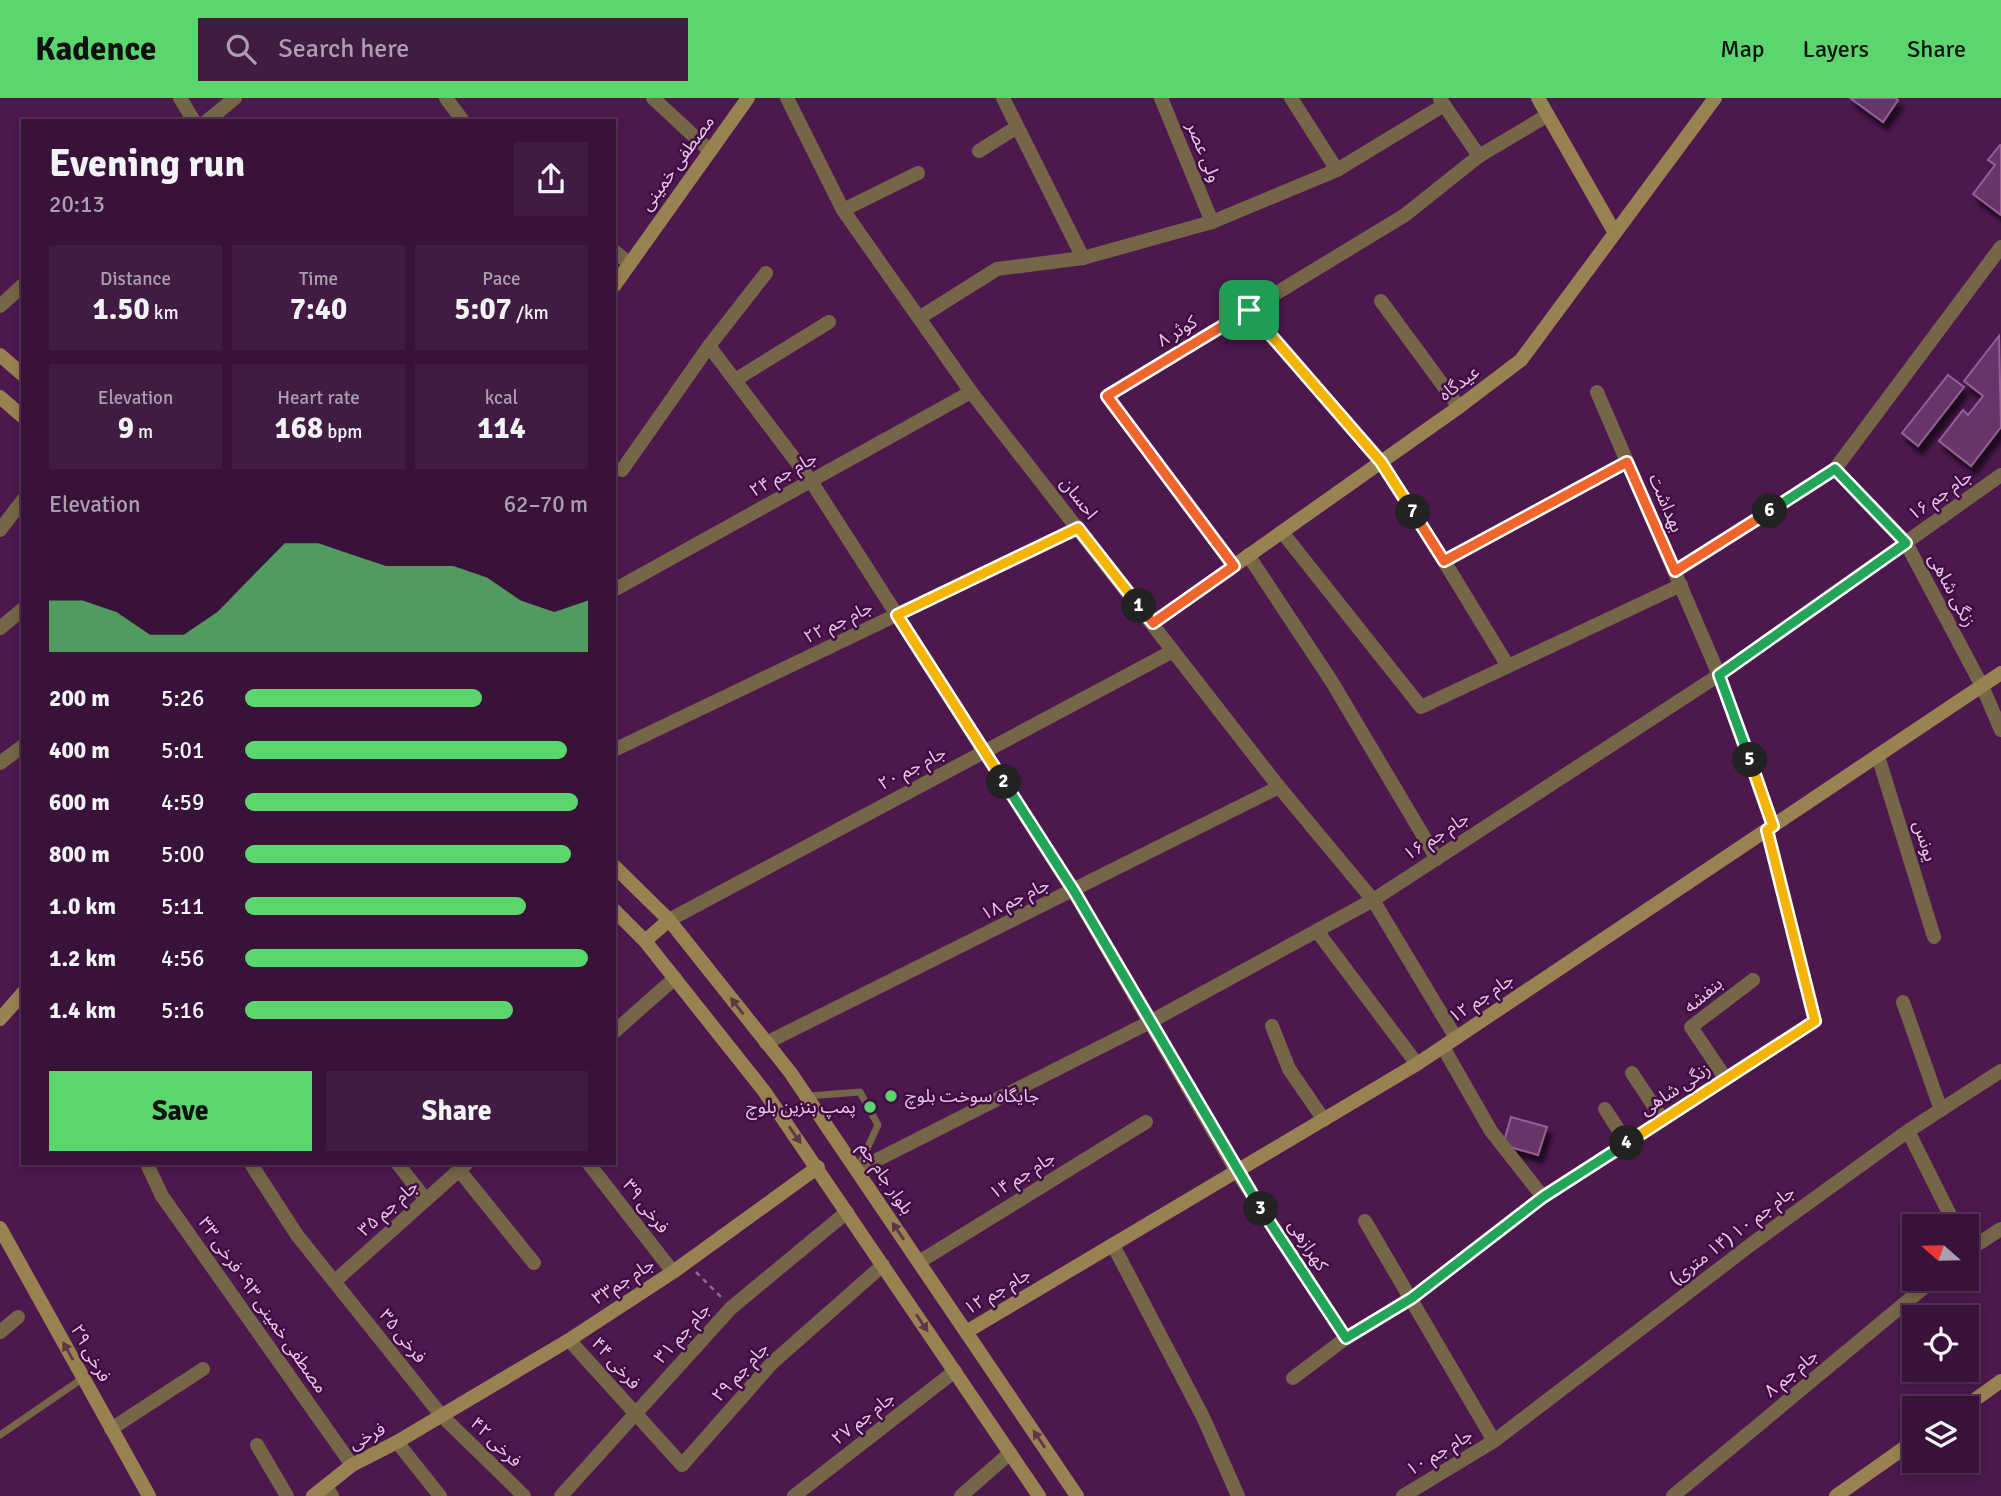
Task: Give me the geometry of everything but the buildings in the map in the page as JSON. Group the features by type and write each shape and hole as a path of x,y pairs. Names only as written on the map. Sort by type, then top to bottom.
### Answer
{"street":[{"path":"180,98 193,119"},
{"path":"209,119 235,98"},
{"path":"446,98 462,119"},
{"path":"653,98 710,150"},
{"name":"مصطفی خمینی","path":"616,283 748,98"},
{"name":"احسان","path":"787,98 843,210 971,392 1279,787 1373,900 1456,1038"},
{"path":"1003,98 1083,258"},
{"name":"ولی عصر","path":"1161,98 1212,222"},
{"path":"1291,98 1338,170"},
{"path":"1538,98 1615,233"},
{"path":"919,318 998,269 1083,258 1212,222 1338,170 1442,102 1479,156"},
{"name":"عیدگاه","path":"1153,623 1459,407 1521,360 1708,102"},
{"name":"کوثر ۸","path":"1234,566 1107,396 1405,215 1479,156 1548,115"},
{"path":"979,151 1017,127"},
{"path":"843,210 918,173"},
{"path":"1675,571 1835,469 2001,247"},
{"path":"616,253 629,263"},
{"path":"622,470 709,346 765,273"},
{"path":"0,306 21,287"},
{"path":"1381,302 1459,407"},
{"path":"1249,310 1381,462 1508,666"},
{"path":"735,380 829,322"},
{"name":"کهرازهی","path":"709,346 811,481 1074,891 1237,1172 1346,1338"},
{"path":"0,355 21,373"},
{"name":"جام جم ۲۴","path":"616,589 971,392"},
{"name":"بهداشت","path":"1597,392 1719,675 1770,828"},
{"path":"0,397 21,415"},
{"path":"1444,561 1627,462"},
{"name":"زنگی شاهی","path":"1835,469 1906,543 1982,686 2001,730"},
{"name":"جام جم ۱۶","path":"857,1170 1150,1022 1373,900 1719,675 2001,475"},
{"path":"0,530 21,503"},
{"name":"جام جم ۲۲","path":"616,749 1078,528"},
{"path":"1282,532 1421,707 1681,585"},
{"path":"1248,555 1332,682 1437,859"},
{"path":"0,628 21,611"},
{"name":"جام جم ۲۰","path":"669,920 1173,651"},
{"name":"جام جم ۱۲","path":"966,1332 1417,1064 2001,673"},
{"path":"0,763 21,747"},
{"name":"یونس","path":"1878,756 1934,937"},
{"name":"جام جم ۱۸","path":"766,1043 1279,787"},
{"name":"زنگی شاهی","path":"1293,1378 1346,1338 1412,1298 1543,1197 1815,1021 1770,828"},
{"name":"بلوار جام جم","path":"616,868 669,920 806,1096 1077,1496"},
{"path":"616,914 645,941 764,1091 1039,1496"},
{"path":"645,941 669,920"},
{"path":"1317,931 1417,1064"},
{"path":"616,1030 675,978"},
{"name":"بنفشه","path":"1726,1079 1691,1027 1753,980"},
{"path":"0,1019 21,995"},
{"path":"1903,1002 1941,1110"},
{"path":"1272,1026 1289,1069 1324,1120"},
{"path":"1443,1047 1491,1131 1543,1197"},
{"name":"جام جم ۱۰ (۱۴ متری)","path":"1494,1441 1753,1242 1908,1131 2001,1071"},
{"path":"1632,1073 1663,1120"},
{"path":"1605,1109 1627,1143"},
{"name":"جام جم ۱۴","path":"919,1262 1146,1122"},
{"path":"1908,1131 1950,1214"},
{"name":"مصطفی خمینی ۹۳- فرخی ۳۳","path":"147,1165 162,1196 352,1465"},
{"name":"فرخی ۳۵","path":"252,1165 298,1236 441,1415"},
{"path":"399,1165 426,1200"},
{"name":"فرخی ۳۹","path":"590,1165 673,1272"},
{"path":"462,1167 534,1263"},
{"name":"جام جم ۳۵","path":"335,1281 462,1167"},
{"name":"جام جم۳۳","path":"441,1415 569,1340 673,1272 818,1167"},
{"name":"جام جم ۳۱","path":"561,1496 731,1308 847,1212"},
{"path":"1365,1221 1494,1441"},
{"name":"فرخی ۲۹","path":"0,1228 149,1496"},
{"path":"1979,1243 2001,1229"},
{"path":"1113,1245 1203,1417 1238,1496"},
{"name":"جام جم ۲۹","path":"635,1413 682,1465 772,1363 883,1265"},
{"name":"جام جم ۸","path":"1673,1496 1918,1292"},
{"path":"0,1332 18,1317"},
{"name":"فرخی ۴۴","path":"569,1340 635,1413"},
{"path":"111,1429 204,1369"},
{"name":"جام جم ۲۷","path":"794,1496 955,1371"},
{"path":"1979,1397 2001,1381"},
{"name":"فرخی","path":"313,1496 329,1492 352,1465 441,1415"},
{"name":"فرخی ۴۲","path":"441,1415 524,1496"},
{"name":"جام جم ۱۰","path":"1403,1496 1494,1441"},
{"path":"397,1442 440,1496"},
{"path":"257,1446 286,1496"},
{"path":"1836,1496 1902,1449"},
{"path":"961,1496 1010,1453"}],"lane":[{"path":"806,1096 860,1093 878,1125 857,1170"},
{"path":"0,1434 83,1378"}],"path":[{"path":"687,1262 731,1308"}],"place":[{"name":"جایگاه سوخت بلوچ","path":"891,1096"},
{"name":"پمپ بنزین بلوچ","path":"870,1107"}],"route":[{"path":"1249,310 1381,462 1444,561 1627,462 1675,571 1835,469 1906,543 1719,675 1773,826 1767,830 1815,1021 1543,1197 1412,1298 1346,1338 1237,1172 1074,891 897,615 1078,528 1153,623 1234,566 1107,396 1249,310"}]}
